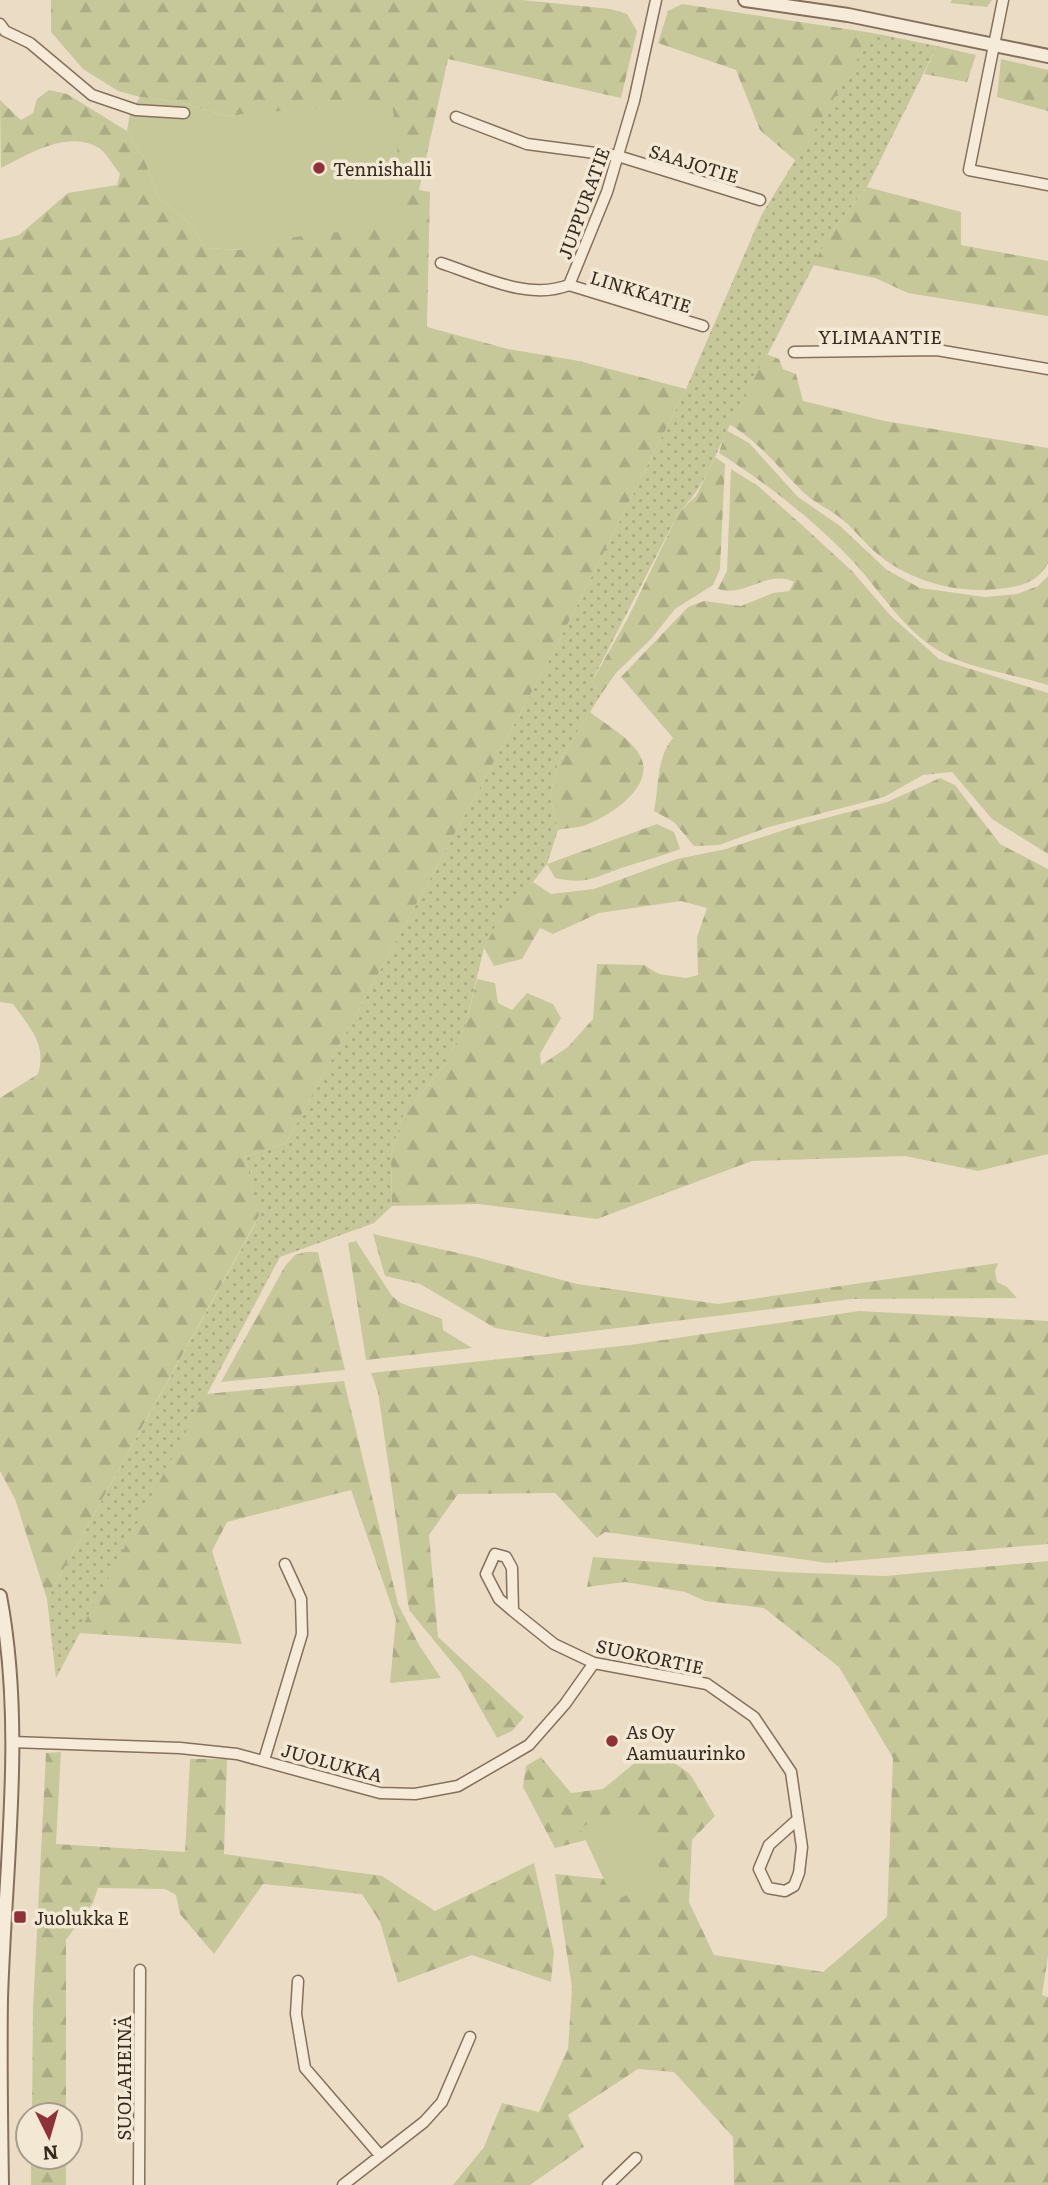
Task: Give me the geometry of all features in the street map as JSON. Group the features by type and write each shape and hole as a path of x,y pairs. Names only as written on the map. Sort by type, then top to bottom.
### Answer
{"street":[{"name":"JUPPURATIE","path":"441,263 531,292 553,292 569,285 607,192 618,156 634,101 656,0"},
{"path":"746,0 822,10 1048,56"},
{"path":"1003,0 969,170 1048,185"},
{"path":"0,24 5,31 30,43 92,95 136,110 184,113"},
{"name":"SAAJOTIE","path":"456,117 527,144 618,156 760,200"},
{"name":"LINKKATIE","path":"569,285 703,326"},
{"name":"YLIMAANTIE","path":"794,352 937,350 1048,369"},
{"name":"SUOKORTIE","path":"513,1611 512,1568 506,1557 495,1554 486,1574 499,1599 513,1611 554,1644 594,1663 707,1684 754,1717 791,1772 798,1819 802,1847 799,1873 794,1886 785,1891 768,1888 759,1869 769,1845 798,1819"},
{"path":"264,1759 302,1634 301,1599 285,1564"},
{"path":"0,1595 11,1673 12,1742 1,1998 2,2185"},
{"name":"JUOLUKKA","path":"12,1742 180,1748 264,1759 380,1793 415,1794 458,1786 529,1745 565,1704 594,1663"},
{"name":"SUOLAHEINÄ","path":"139,2185 140,1970"},
{"path":"298,1981 296,2014 306,2068 379,2154"},
{"path":"342,2185 424,2122 442,2102 470,2037"},
{"path":"608,2185 636,2158"}],"green space":[{"path":"51,0 522,0 611,9 627,14 637,31 621,98 448,59 419,190 430,192 427,327 508,349 579,361 686,389 553,653 286,1143 245,1157 259,1216 47,1599 15,1499 0,1471 0,1098 38,1074 40,1054 39,1045 31,1029 13,1004 0,1002 0,240 19,235 68,193 117,185 120,174 99,148 75,141 49,146 1,168 0,100 21,120 33,113 37,99 49,90 67,94 127,131 145,160 158,197 188,222 206,248 240,250 253,242 392,102 226,116 179,102 118,91 83,69 51,32"},
{"path":"952,0 992,0 987,7 950,3"},
{"path":"682,4 873,33 796,161 760,130 736,70 658,43 668,11"},
{"path":"873,33 937,46 867,187 831,232 707,474 679,512 594,677 593,685 602,693 558,763 550,796 558,830 547,864 533,882 509,902 484,948 465,1027 444,1065 401,1119 391,1156 392,1206 374,1223 280,1257 56,1678 47,1599 259,1217 245,1157 286,1143 553,653 686,389 761,216"},
{"path":"937,46 976,55 967,82 924,74"},
{"path":"1001,59 1048,70 1048,111 997,97"},
{"path":"140,97 179,102 226,116 392,101 405,224 254,242 240,250 206,248 188,222 158,197 145,160 127,131 130,113"},
{"path":"867,187 961,212 961,245 1048,261 1048,316 908,293 875,278 813,265 831,232"},
{"path":"766,354 779,359 783,369 796,374 803,401 885,421 1048,448 1048,563 1044,570 1020,585 998,589 965,589 948,587 916,577 874,551 843,520 805,494 758,446 729,424 742,404"},
{"path":"726,430 749,443 798,497 840,526 887,570 920,588 985,597 1017,594 1038,586 1048,576 1048,685 952,658 917,635 859,568 827,536 775,492 719,453"},
{"path":"715,457 725,464 720,569 713,585 675,609 651,639 616,673 602,693 593,685 594,678 629,616 679,512 696,496"},
{"path":"731,469 758,486 803,526 852,571 890,615 939,659 1048,693 1048,854 992,819 952,772 923,775 884,797 769,827 719,845 694,846 674,822 654,811 661,764 673,738 621,677 688,607 704,601 741,606 773,593 789,591 794,582 775,579 737,590 718,589 727,571"},
{"path":"590,712 633,746 642,760 641,781 626,800 606,815 583,826 558,830 550,796 558,763"},
{"path":"940,778 955,785 1000,844 1048,869 1048,1154 978,1171 905,1156 752,1161 597,1219 478,1204 392,1206 391,1156 401,1119 444,1065 465,1027 477,979 495,983 498,1003 512,1010 527,993 553,1004 561,1018 540,1054 541,1065 568,1047 593,1019 597,964 644,965 659,974 686,978 698,975 697,937 707,908 681,901 599,913 553,934 540,928 522,959 494,966 484,948 509,901 533,882 551,894 594,889 677,859 726,849 799,825 887,802"},
{"path":"657,824 674,832 680,849 585,880 555,878 547,864"},
{"path":"373,1234 476,1257 577,1284 718,1304 998,1263 995,1271 997,1282 1007,1287 1017,1298 852,1299 545,1337 495,1328 420,1284 385,1276"},
{"path":"356,1241 392,1296 401,1303 442,1319 443,1330 472,1348 366,1360 348,1243"},
{"path":"318,1252 345,1370 221,1382 285,1266 295,1255"},
{"path":"859,1311 1048,1321 1048,1544 828,1563 605,1532 597,1538 555,1493 458,1494 429,1535 438,1637 524,1717 512,1731 497,1738 460,1672 409,1610 378,1392 371,1373 630,1345"},
{"path":"344,1381 398,1604 419,1645 441,1678 390,1683 396,1619 351,1490 227,1522 212,1551 242,1644 79,1633 206,1394"},
{"path":"593,1557 783,1572 885,1576 1048,1561 1048,1956 1042,1995 1048,1997 1048,2185 734,2185 733,2137 674,2072 638,2069 568,2115 584,2147 530,2185 453,2185 484,2147 502,2103 539,2112 568,2049 572,1988 555,1874 604,1879 614,1900 581,1828 586,1840 555,1848 523,1787 526,1766 541,1757 571,1793 603,1789 653,1748 690,1774 715,1816 692,1840 689,1902 714,1955 823,1972 887,1917 893,1758 839,1667 764,1608 705,1601 685,1592 625,1582 587,1587"},
{"path":"61,1752 56,1844 185,1852 190,1759 227,1759 224,1854 382,1876 435,1911 534,1863 554,1952 551,1982 472,1955 398,1983 380,1922 362,1894 263,1884 214,1954 180,1914 176,1895 165,1889 98,1888 93,1903 66,1940 66,2101 32,2101 33,2009 46,1753"},
{"path":"630,1805 664,1878 614,1901 580,1828"},
{"path":"31,2171 66,2171 66,2185 31,2185"}],"place":[{"name":"Tennishalli","path":"319,168"},
{"name":"As Oy Aamuaurinko","path":"612,1741"},
{"name":"Juolukka E","path":"20,1917"}]}
